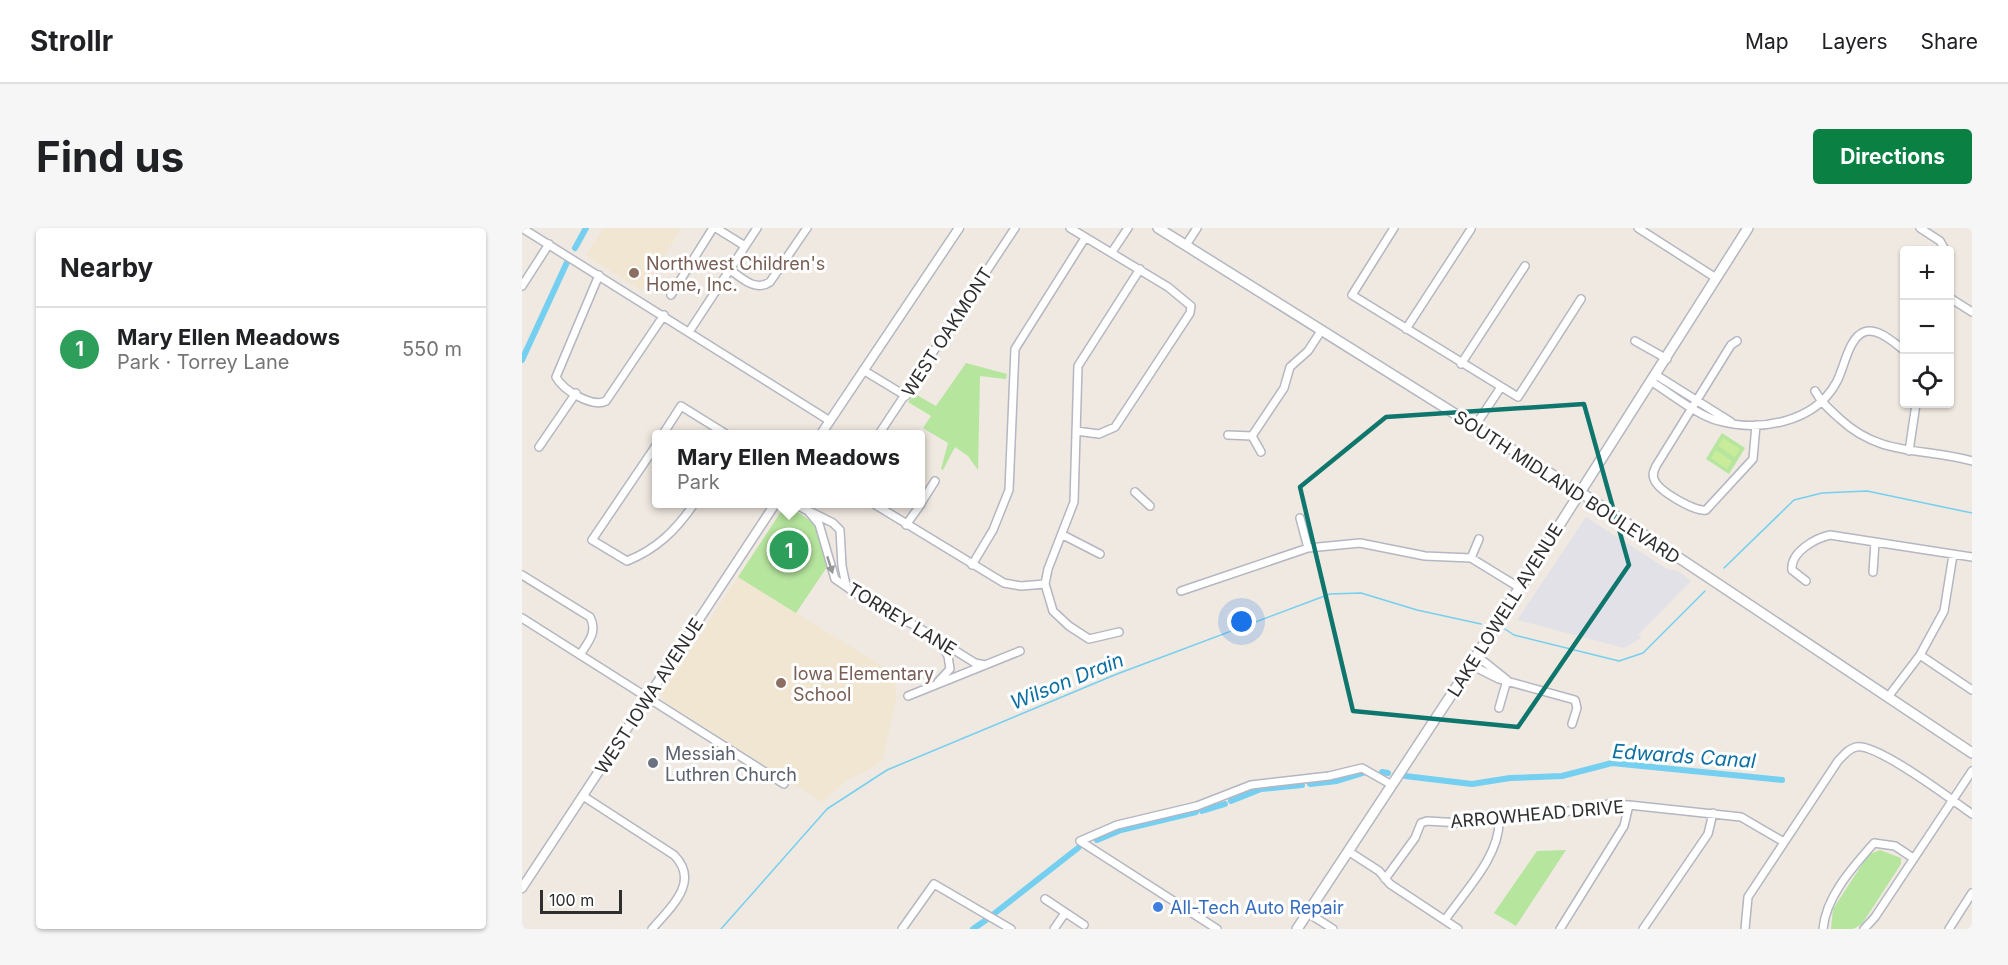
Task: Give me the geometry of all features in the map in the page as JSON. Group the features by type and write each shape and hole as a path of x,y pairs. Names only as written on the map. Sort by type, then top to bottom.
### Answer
{"main road":[{"name":"SOUTH MIDLAND BOULEVARD","path":"1158,228 1580,492 1972,753"},
{"name":"LAKE LOWELL AVENUE","path":"1297,929 1477,656 1748,228"}],"street":[{"path":"522,228 830,421"},
{"path":"670,295 714,228 745,246"},
{"path":"689,332 757,228"},
{"path":"729,269 756,287 764,286 770,282 807,228"},
{"path":"824,430 958,228"},
{"name":"WEST OAKMONT","path":"882,430 1015,228"},
{"path":"1070,228 1188,301 1190,313 1115,427 1099,434 1076,432"},
{"path":"1112,252 1128,228"},
{"path":"1186,245 1197,228"},
{"path":"1394,228 1352,295 1518,397 1581,299"},
{"path":"1638,228 1716,278"},
{"path":"1920,228 1940,241 1943,246"},
{"path":"1407,329 1471,229"},
{"path":"972,565 993,530 1009,490 1015,350 1084,238"},
{"path":"522,286 549,244"},
{"path":"1461,364 1525,266"},
{"path":"1119,632 1089,639 1069,626 1053,611 1045,584 1048,569 1074,502 1078,366 1140,270"},
{"path":"598,275 556,377 591,403 599,405 606,401 664,315"},
{"path":"1953,300 1972,312"},
{"path":"1252,436 1284,388 1290,367 1308,351 1322,331"},
{"path":"1654,379 1720,422 1756,425 1795,418 1821,402 1836,383 1853,343 1861,333 1870,331 1883,335 1900,347"},
{"path":"1635,341 1666,359"},
{"path":"1737,341 1731,345 1653,472 1659,487 1695,510 1706,510 1711,507 1749,465 1755,452 1756,425"},
{"path":"863,370 906,396"},
{"path":"1475,426 1501,387"},
{"path":"1815,391 1821,402 1866,439 1886,447 1972,461"},
{"path":"538,447 576,393"},
{"path":"666,430 681,406 718,430"},
{"path":"1909,451 1915,408"},
{"path":"1228,435 1252,436"},
{"path":"1252,436 1261,452"},
{"path":"652,451 592,540 627,561 658,545 682,522 691,508"},
{"path":"925,497 935,481"},
{"path":"1135,492 1150,506"},
{"name":"WEST IOWA AVENUE","path":"522,888 772,508"},
{"path":"802,508 839,527 846,585"},
{"path":"880,508 1004,583 1021,586 1045,584"},
{"path":"906,525 918,508"},
{"name":"TORREY LANE","path":"808,511 819,524 835,579 871,604 938,639 975,663 985,665"},
{"path":"1300,518 1308,548"},
{"path":"1063,535 1100,554"},
{"path":"1806,582 1794,572 1791,564 1817,538 1830,536 1972,557"},
{"path":"823,539 840,542"},
{"path":"1471,558 1479,539"},
{"path":"1873,572 1875,542"},
{"path":"1181,591 1308,548 1360,543 1425,556 1471,558 1520,588"},
{"path":"1888,697 1920,655 1944,611 1953,555"},
{"path":"522,575 590,617 594,625 593,634 580,655"},
{"path":"522,618 784,784"},
{"path":"934,686 950,669 948,656 938,639"},
{"name":"TORREY LANE","path":"908,696 1020,651"},
{"path":"1920,655 1972,690"},
{"path":"1477,656 1507,680"},
{"path":"1470,665 1507,680 1575,700 1577,708 1572,724"},
{"path":"1499,708 1507,680"},
{"path":"1745,929 1748,897 1838,761 1848,750 1857,746 1877,751 1972,814"},
{"path":"1216,929 1080,841 1117,825 1197,806 1262,783 1329,776 1362,768 1392,785"},
{"path":"1864,929 1875,917 1972,771"},
{"path":"583,796 674,855 683,867 684,889 652,929"},
{"name":"ARROWHEAD DRIVE","path":"1385,879 1415,838 1421,823 1427,821 1461,823 1609,804 1741,816 1784,842"},
{"path":"1560,929 1624,825 1629,805"},
{"path":"1644,929 1708,834 1713,813"},
{"path":"1445,920 1489,856 1497,841 1499,819"},
{"path":"1823,929 1830,903 1853,867 1874,843 1895,846 1913,858"},
{"path":"1348,851 1458,929"},
{"path":"902,929 934,884 998,926 1011,929"},
{"path":"1949,929 1972,893"},
{"path":"1045,899 1084,925"},
{"path":"1054,929 1065,913"},
{"path":"1308,913 1333,929"}],"highlighted area":[{"path":"1584,404 1629,565 1518,727 1353,711 1300,487 1386,417"}],"shaded area":[{"name":"Northwest Children's Home, Inc.","path":"603,228 682,228 642,291 586,255"},
{"path":"1586,517 1667,569 1678,571 1691,581 1638,635 1642,638 1624,648 1517,620"},
{"name":"Iowa Elementary School","path":"738,577 895,674 896,698 883,760 849,779 822,802 662,700 662,693"}],"green space":[{"path":"966,363 1007,374 1006,379 980,376 978,470 968,456 955,447 943,470 941,469 948,443 923,428 931,416 908,402 915,394 936,406"},
{"path":"1722,433 1745,448 1729,474 1706,459"},
{"path":"1723,438 1740,449 1735,457 1718,446"},
{"path":"1716,450 1732,461 1727,469 1711,458"},
{"path":"783,508 792,508 815,524 827,567 796,613 738,577"},
{"path":"1566,850 1516,926 1494,913 1537,851"},
{"path":"1880,850 1901,858 1901,864 1862,924 1853,929 1831,929 1833,909 1865,860 1870,854"}],"waterway":[{"name":"Edwards Canal","path":"575,248 586,228"},
{"name":"Edwards Canal","path":"522,360 569,258"},
{"name":"Wilson Drain","path":"1724,568 1794,500 1822,493 1867,491 1972,513"},
{"name":"Wilson Drain","path":"1505,629 1514,635 1619,661 1643,653 1705,591"},
{"name":"Wilson Drain","path":"721,929 827,809 887,770 1117,674 1330,594 1361,593 1417,610 1481,624"},
{"name":"Edwards Canal","path":"1405,776 1472,784 1510,778 1562,776 1612,763 1782,780"},
{"name":"Edwards Canal","path":"1382,772 1388,773"},
{"name":"Edwards Canal","path":"1310,784 1337,781 1363,773"},
{"name":"Edwards Canal","path":"1231,801 1261,789 1302,785"},
{"name":"Edwards Canal","path":"1202,811 1225,804"},
{"name":"Edwards Canal","path":"1097,840 1121,830 1196,812"},
{"name":"Edwards Canal","path":"995,913 1078,848"},
{"name":"Edwards Canal","path":"973,929 986,920"}],"place":[{"name":"Northwest Children's Home, Inc.","path":"634,273"},
{"name":"Mary Ellen Meadows","path":"789,550"},
{"name":"Iowa Elementary School","path":"781,683"},
{"name":"Messiah Luthren Church","path":"653,763"},
{"name":"All-Tech Auto Repair","path":"1158,907"}]}
